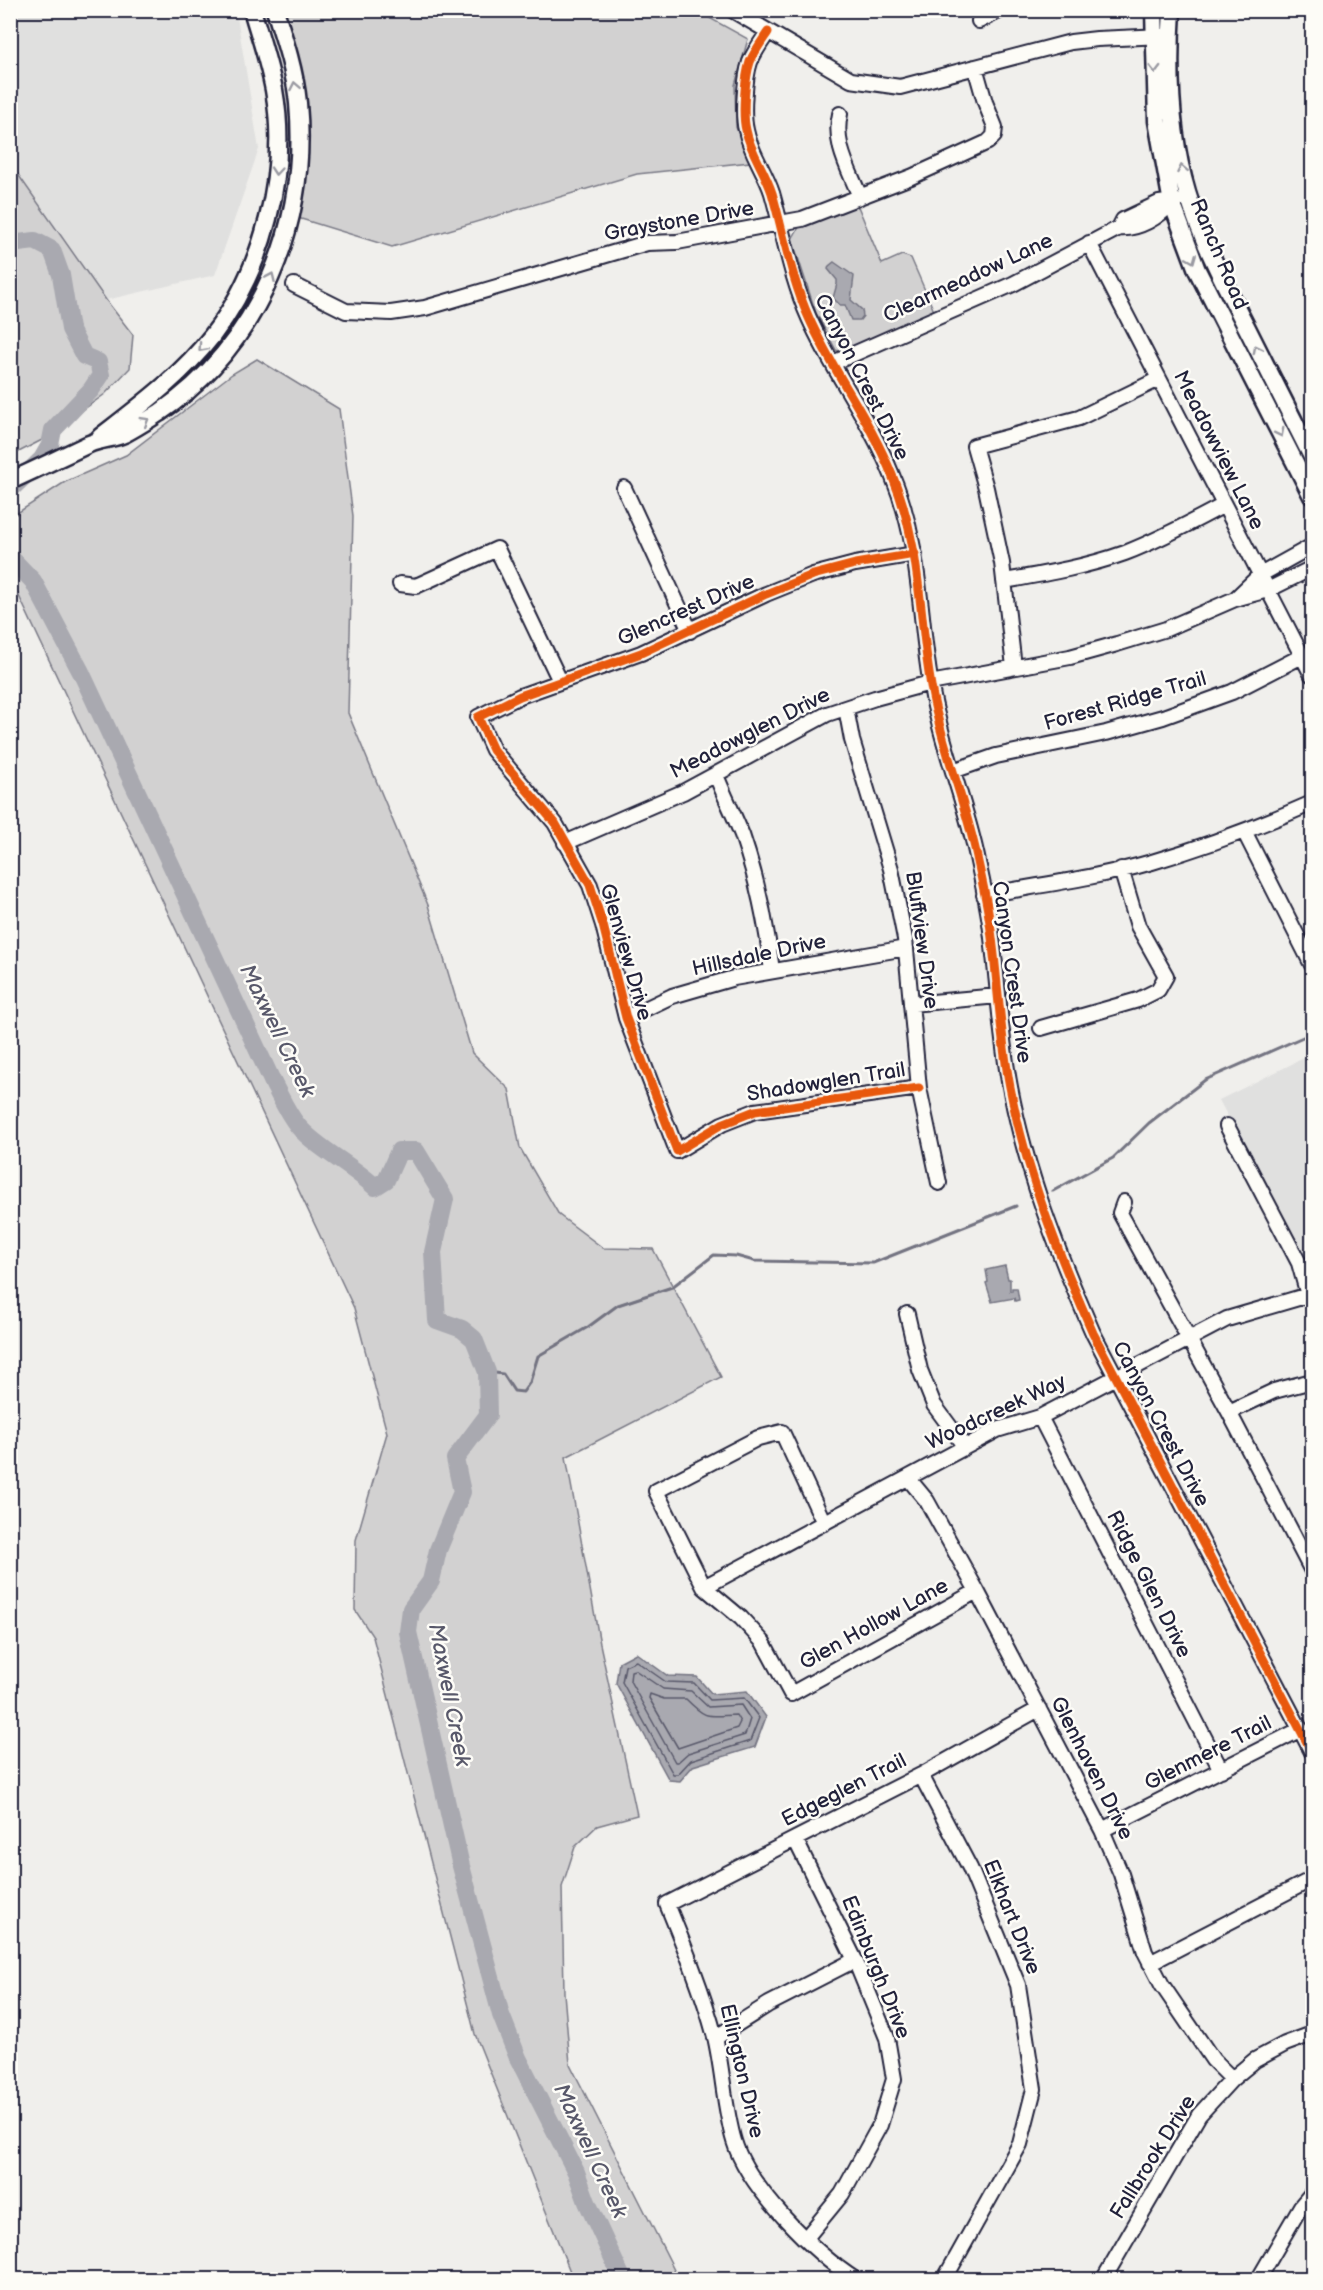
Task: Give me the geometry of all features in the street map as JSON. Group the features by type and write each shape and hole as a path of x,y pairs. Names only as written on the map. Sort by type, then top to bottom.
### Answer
{"main road":[{"path":"92,443 143,405 183,368 212,336 243,287 263,236 274,191 278,140 274,90 252,10"},
{"path":"10,481 92,443 123,435 159,413 188,391 224,355 255,309 273,274 287,234 295,197 300,150 298,102 288,50 275,10"},
{"name":"Ranch Road","path":"1154,10 1162,36 1172,91 1176,133 1189,197 1203,237 1223,283 1312,457"},
{"name":"Ranch Road","path":"1172,10 1162,36 1157,121 1172,203 1197,270 1312,496"}],"street":[{"path":"732,10 851,80 900,87 1071,42 1162,36"},
{"path":"979,21 1001,10"},
{"name":"Canyon Crest Drive","path":"768,32 750,62 744,107 746,131 770,188 793,274 805,308 892,476 913,538 930,683 938,725 975,849 991,930 1009,1085 1022,1145 1062,1263 1093,1333 1312,1752"},
{"name":"Graystone Drive","path":"294,285 346,311 391,313 424,308 647,243 677,242 802,219 860,197 988,142 994,136 995,127 975,67"},
{"path":"840,114 837,129 838,141 860,197"},
{"name":"Clearmeadow Lane","path":"832,363 1013,284 1119,228 1129,229 1162,213 1172,203 1189,197"},
{"name":"Meadowview Lane","path":"1089,243 1312,675"},
{"path":"1014,667 1004,581 986,488 974,446 1078,418 1159,379"},
{"path":"624,489 690,631"},
{"path":"1004,581 1088,564 1124,553 1166,535 1224,505"},
{"name":"Meadowglen Drive","path":"1235,599 1260,575 1312,546"},
{"path":"400,584 416,586 497,549 560,681"},
{"name":"Glencrest Drive","path":"478,717 520,696 641,653 813,574 915,554"},
{"name":"Meadowglen Drive","path":"565,843 716,776 827,714 930,683 1070,657 1127,641 1166,629 1235,599 1268,590 1312,568"},
{"name":"Forest Ridge Trail","path":"953,771 996,756 1106,733 1163,717 1232,692 1302,656"},
{"name":"Bluffview Drive","path":"846,708 852,740 891,869 906,948 919,1088 939,1183"},
{"name":"Glenview Drive","path":"478,717 493,750 555,823 590,885 603,925 626,1018 677,1151"},
{"path":"716,776 741,834 753,872 767,928 772,971"},
{"path":"984,895 1071,880 1150,862 1244,831 1312,803"},
{"path":"1244,831 1312,965"},
{"path":"1041,1028 1138,1000 1158,990 1166,976 1138,926 1120,869"},
{"name":"Hillsdale Drive","path":"626,1018 672,996 703,986 772,971 906,948"},
{"path":"911,1004 998,996"},
{"name":"Shadowglen Trail","path":"677,1151 722,1124 755,1111 919,1088"},
{"path":"1227,1126 1299,1263 1310,1294"},
{"path":"1124,1202 1120,1213 1190,1339 1312,1571"},
{"name":"Woodcreek Way","path":"704,1587 997,1430 1040,1417 1227,1319 1310,1294"},
{"path":"907,1314 920,1370 934,1405 965,1447"},
{"path":"1229,1412 1274,1390 1312,1381"},
{"name":"Ridge Glen Drive","path":"1040,1417 1221,1770"},
{"path":"704,1587 656,1491 758,1438 782,1432 824,1523"},
{"name":"Glenhaven Drive","path":"908,1478 927,1501 977,1591 1102,1830 1121,1874 1150,1963 1190,2028 1213,2060 1232,2079"},
{"name":"Glen Hollow Lane","path":"704,1587 741,1618 763,1642 791,1694 977,1591"},
{"name":"Edgeglen Trail","path":"667,1904 921,1775 1039,1709"},
{"name":"Glenmere Trail","path":"1102,1830 1301,1729"},
{"name":"Elkhart Drive","path":"921,1775 970,1868 1018,1985 1034,2089 1020,2144 944,2280"},
{"name":"Edinburgh Drive","path":"795,1839 855,1960 887,2038 894,2079 880,2125 842,2194 806,2238"},
{"path":"1150,1963 1312,1879"},
{"name":"Ellington Drive","path":"667,1904 690,1960 715,2038 734,2142 752,2176 789,2222 834,2266 856,2280"},
{"path":"715,2038 769,2004 855,1960"},
{"name":"Fallbrook Drive","path":"1103,2280 1199,2115 1232,2079 1255,2060 1285,2044 1312,2034"},
{"path":"1258,2280 1301,2206 1312,2193"}],"shaded area":[{"path":"10,11 236,11 259,149 215,275 106,300 11,163"},
{"path":"280,11 697,11 748,39 735,85 736,127 750,162 637,174 392,247 298,218 305,191 303,88"},
{"path":"10,163 133,335 130,368 105,394 40,441 11,456"},
{"path":"857,204 882,264 902,255 911,258 934,311 842,352 836,350 816,313 792,239 799,227"},
{"path":"257,359 339,409 353,516 348,713 428,905 472,1053 509,1089 520,1148 559,1215 603,1248 653,1249 721,1377 566,1457 600,1644 637,1815 597,1826 575,1847 562,1887 564,1993 570,2064 679,2279 573,2279 475,2034 373,1637 355,1610 356,1540 387,1433 354,1308 11,579 11,517 65,482 126,455 232,374"},
{"path":"1312,1054 1312,1282 1306,1264 1219,1100"}],"water":[{"path":"834,262 854,276 851,300 862,310 863,316 860,320 851,320 845,305 840,305 833,298 837,280 828,269"},
{"path":"1005,1266 1008,1279 1010,1279 1010,1291 1012,1288 1017,1288 1019,1300 1015,1301 1014,1298 992,1302 986,1283 988,1282 986,1270"},
{"path":"636,1653 668,1676 697,1677 712,1694 747,1691 766,1717 755,1747 693,1766 680,1781 669,1780 616,1683 619,1662"}],"waterway":[{"name":"Maxwell Creek","path":"10,244 35,241 52,250 61,275 70,329 84,356 98,362 101,375 91,390 53,430 50,445 42,459 10,490"},
{"name":"Maxwell Creek","path":"10,557 33,581 81,672 274,1085 291,1116 305,1134 375,1187 386,1180 399,1151 416,1151 445,1199 433,1252 437,1320 462,1329 474,1339 487,1372 488,1415 455,1459 462,1492 438,1550 431,1581 411,1609 408,1632 461,1866 501,2015 518,2058 576,2172 587,2202 623,2280"},
{"path":"1053,1191 1113,1158 1149,1123 1205,1080 1312,1033"},
{"path":"487,1372 503,1374 514,1391 523,1392 530,1382 538,1356 588,1327 618,1305 672,1287 714,1255 736,1256 754,1261 873,1263 1016,1206"}],"cycle path":[{"path":"768,32 754,54 748,69 744,105 746,130 772,193 793,272 809,318 873,435 902,503 915,558 933,697 984,888 1010,1087 1034,1181 1044,1212 1093,1333 1312,1752"},
{"path":"915,554 855,564 813,575 766,594 641,653 520,696 478,717 493,750 555,823 590,885 603,925 626,1018 677,1151 722,1124 755,1111 919,1088"}]}
